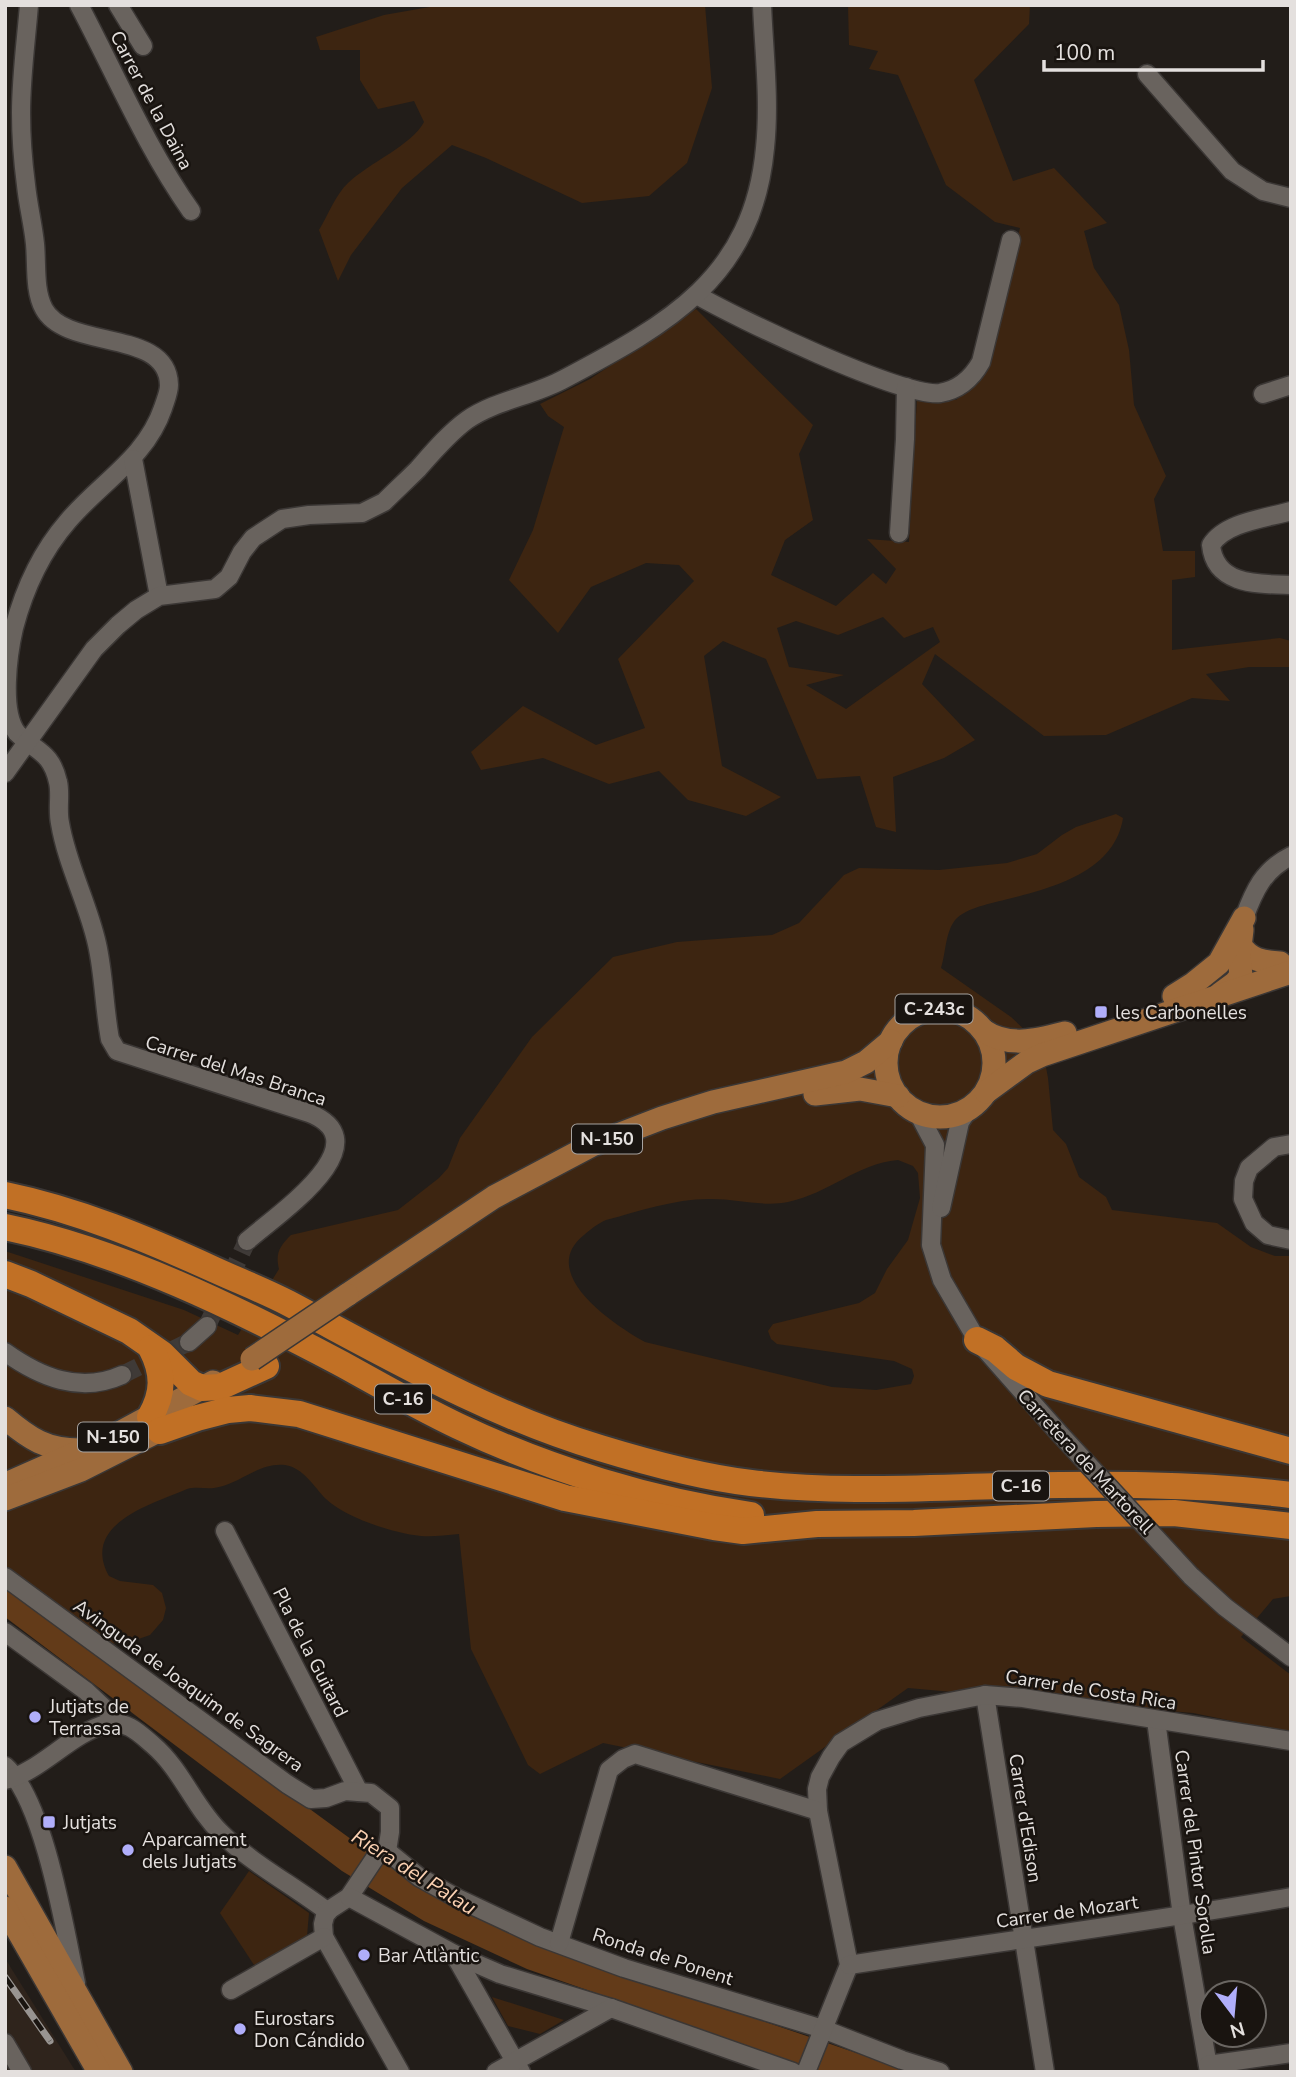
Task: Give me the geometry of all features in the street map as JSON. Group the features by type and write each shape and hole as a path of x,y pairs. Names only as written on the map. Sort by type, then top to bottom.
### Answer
{"highway":[{"path":"5,1178 78,1205 120,1229"},
{"name":"C-16","path":"5,1195 68,1210 120,1229 286,1302 357,1342 482,1404 547,1431 678,1469 751,1483 829,1488 1182,1485 1291,1495"},
{"name":"C-16","path":"5,1227 58,1240 118,1260 187,1288 341,1364 392,1394 537,1460 599,1481 729,1512 817,1524 1174,1513 1291,1526"},
{"path":"5,1274 129,1331 162,1354 191,1382 202,1388 220,1387 259,1362"},
{"path":"977,1340 995,1349 1016,1367 1048,1384 1291,1451"},
{"path":"150,1347 162,1374 155,1424 250,1408 273,1410 332,1423 565,1498 743,1531 817,1524"}],"main road":[{"path":"1211,999 1232,986 1241,976 1240,945 1244,918"},
{"path":"1174,996 1219,962 1244,918"},
{"path":"1240,945 1250,957 1257,960 1287,965"},
{"name":"C-243c","path":"898,1096 887,1072 887,1056 891,1041 907,1020 918,1013 938,1009 964,1014 998,1039 1043,1039 1082,1029 1174,996 1287,965"},
{"name":"C-243c","path":"917,1111 948,1116 977,1100 1003,1078 1042,1055 1211,999 1287,965"},
{"name":"C-243c","path":"977,1100 989,1084 994,1066 992,1048 984,1031"},
{"name":"N-150","path":"5,1499 230,1390 259,1362 353,1298 463,1216 515,1184 626,1131 713,1102 846,1072 866,1062 891,1041"},
{"name":"N-150","path":"353,1298 521,1195 595,1157 648,1136 719,1113 838,1091 860,1089 898,1096"},
{"path":"898,1096 917,1111"},
{"name":"N-150","path":"155,1424 202,1388"},
{"path":"11,1423 52,1448 82,1460"},
{"path":"9,1481 26,1462 26,1450 11,1423"},
{"path":"9,1481 35,1479 82,1460"},
{"path":"5,1867 121,2072"},
{"path":"5,1908 99,2072"}],"street":[{"name":"Carrer del Mas Branca","path":"29,5 21,113 26,186 43,309 61,326 74,332 150,353 161,362 167,373 169,387 159,419 147,442 67,522 37,567 23,600 9,652 6,695 9,724 51,761 59,784 57,806 60,826 97,942 110,1039 117,1051 317,1116 328,1123 335,1137 337,1146 334,1156 304,1193 247,1241"},
{"name":"Carrer de la Daina","path":"79,5 149,146 191,211"},
{"path":"118,5 143,46"},
{"path":"5,774 94,649 118,625 159,596 215,589 229,577 253,538 282,519 371,510 384,502 465,422 488,407 558,383 618,352 684,307 697,295 733,252 748,220 760,178 765,149 766,115 762,5"},
{"path":"1147,74 1232,172 1263,191 1291,198"},
{"path":"697,295 765,330 906,387 939,393 960,386 976,372 981,362 1011,240"},
{"path":"1263,394 1291,385"},
{"path":"899,533 906,387"},
{"path":"133,458 159,596"},
{"path":"1291,512 1228,530 1211,545 1215,560 1226,575 1241,580 1291,585"},
{"path":"1244,918 1260,880 1270,869 1291,856"},
{"name":"C-243c","path":"930,1230 940,1214 960,1122 977,1100"},
{"name":"Carretera de Martorell","path":"917,1111 935,1145 930,1230 933,1257 942,1280 977,1340 1191,1576 1225,1607 1291,1657"},
{"path":"1291,1144 1274,1147 1249,1168 1244,1181 1243,1199 1254,1223 1268,1235 1291,1240"},
{"path":"189,1342 207,1326"},
{"path":"5,1352 40,1375 68,1383 105,1383 122,1375"},
{"name":"Pla de la Guitard","path":"225,1531 359,1792"},
{"name":"Avinguda de Joaquim de Sagrera","path":"5,1577 311,1799 326,1798 345,1791 359,1792"},
{"path":"5,1632 86,1691 120,1723 132,1728 166,1756 220,1832 328,1912"},
{"name":"Carrer de Costa Rica","path":"849,1965 818,1811 817,1789 820,1777 841,1743 877,1721 919,1708 985,1695 1023,1698 1291,1741"},
{"name":"Carrer d'Edison","path":"985,1695 1045,2072"},
{"name":"Carrer del Pintor Sorolla","path":"1156,1720 1182,1916 1209,2069"},
{"path":"79,1998 47,1850 9,1774 94,1729 106,1724 120,1723"},
{"path":"559,1943 609,1770 623,1759 635,1754 818,1811"},
{"path":"359,1792 371,1793 390,1808 390,1832 382,1853 352,1892 328,1912 323,1924 324,1937 400,2072"},
{"name":"Ronda de Ponent","path":"382,1853 419,1877 517,1928 624,1968 940,2072"},
{"path":"352,1892 454,1954 500,1974 802,2071 849,1965"},
{"name":"Carrer de Mozart","path":"849,1965 1024,1937 1182,1916 1291,1897"},
{"path":"231,1990 324,1937"},
{"path":"454,1954 518,2067"},
{"path":"496,2072 518,2067 611,2008"},
{"path":"82,2042 88,2072"},
{"path":"6,2045 22,2072"},
{"path":"1209,2069 1291,2053"}],"shaded area":[{"path":"441,5 705,5 712,88 687,163 649,196 582,203 452,145 402,188 351,255 338,281 319,230 332,205 348,183 410,138 424,122 414,101 378,109 360,80 360,50 320,50 316,37 384,15"},
{"path":"848,5 1030,5 1029,24 974,80 1013,181 1054,168 1107,223 1084,231 1094,268 1119,305 1129,350 1134,405 1166,476 1154,499 1163,551 1195,551 1195,577 1172,580 1172,650 1280,638 1291,641 1291,667 1249,667 1206,674 1230,701 1192,698 1106,735 1044,736 935,654 922,684 975,740 944,758 893,777 896,832 876,827 860,776 817,779 766,659 723,641 704,656 722,766 781,797 746,816 688,800 659,771 609,784 543,758 481,770 471,752 523,706 596,745 645,728 618,659 694,581 679,565 646,563 591,587 558,633 509,580 533,530 564,427 548,416 540,404 590,379 696,309 813,425 799,454 813,520 785,540 771,575 836,606 873,573 886,584 896,569 867,539 909,542 917,398 956,400 983,374 1020,228 995,222 946,185 898,75 869,69 878,51 849,45","holes":["883,617 904,638 933,627 940,642 846,709 806,685 844,675 789,667 777,628 796,621 838,635"]},
{"path":"1116,814 1123,818 1118,836 1108,851 1081,873 1047,888 975,908 957,918 948,935 941,968 1011,1017 1042,1046 1053,1130 1066,1144 1079,1177 1106,1197 1112,1210 1217,1223 1251,1247 1275,1256 1291,1256 1291,1596 1273,1599 1241,1637 1291,1675 1291,1733 1193,1713 908,1688 780,1779 603,1743 540,1774 528,1765 471,1649 459,1534 421,1536 370,1524 335,1506 303,1474 285,1465 267,1466 219,1487 187,1489 139,1509 112,1530 104,1543 103,1558 109,1576 120,1581 153,1585 162,1593 166,1608 163,1620 150,1635 130,1642 107,1644 5,1586 5,1251 184,1310 238,1335 279,1269 279,1250 291,1235 398,1210 439,1178 448,1168 460,1138 532,1037 613,957 677,942 772,935 799,923 844,875 859,868 939,870 1007,863 1037,854 1076,827","holes":["898,1160 913,1166 918,1173 920,1198 908,1240 887,1269 875,1293 859,1303 773,1324 768,1331 777,1344 894,1361 912,1369 914,1376 911,1384 876,1390 832,1387 645,1342 599,1311 574,1281 569,1265 572,1250 584,1235 606,1220 699,1199 769,1204 788,1202 817,1192 869,1167"]},
{"name":"Riera del Palau","path":"5,1586 359,1845 390,1867 431,1890 535,1943 912,2072 822,2072 527,1969 424,1921 342,1871 5,1617"},
{"path":"249,1871 309,1913 307,1936 254,1965 220,1913"},
{"path":"5,1958 11,1968 76,2072 5,2072"},
{"path":"492,1997 564,2020 540,2034 508,2026"}],"tunnel":[{"path":"207,1326 247,1241"},
{"path":"122,1375 189,1342"}],"railway":[{"path":"5,1977 50,2041"}],"place":[{"name":"les Carbonelles","path":"1101,1012"},
{"name":"Jutjats de Terrassa","path":"35,1717"},
{"name":"Jutjats","path":"49,1822"},
{"name":"Aparcament dels Jutjats","path":"128,1850"},
{"name":"Bar Atlàntic","path":"364,1955"},
{"name":"Eurostars Don Cándido","path":"240,2029"}]}
